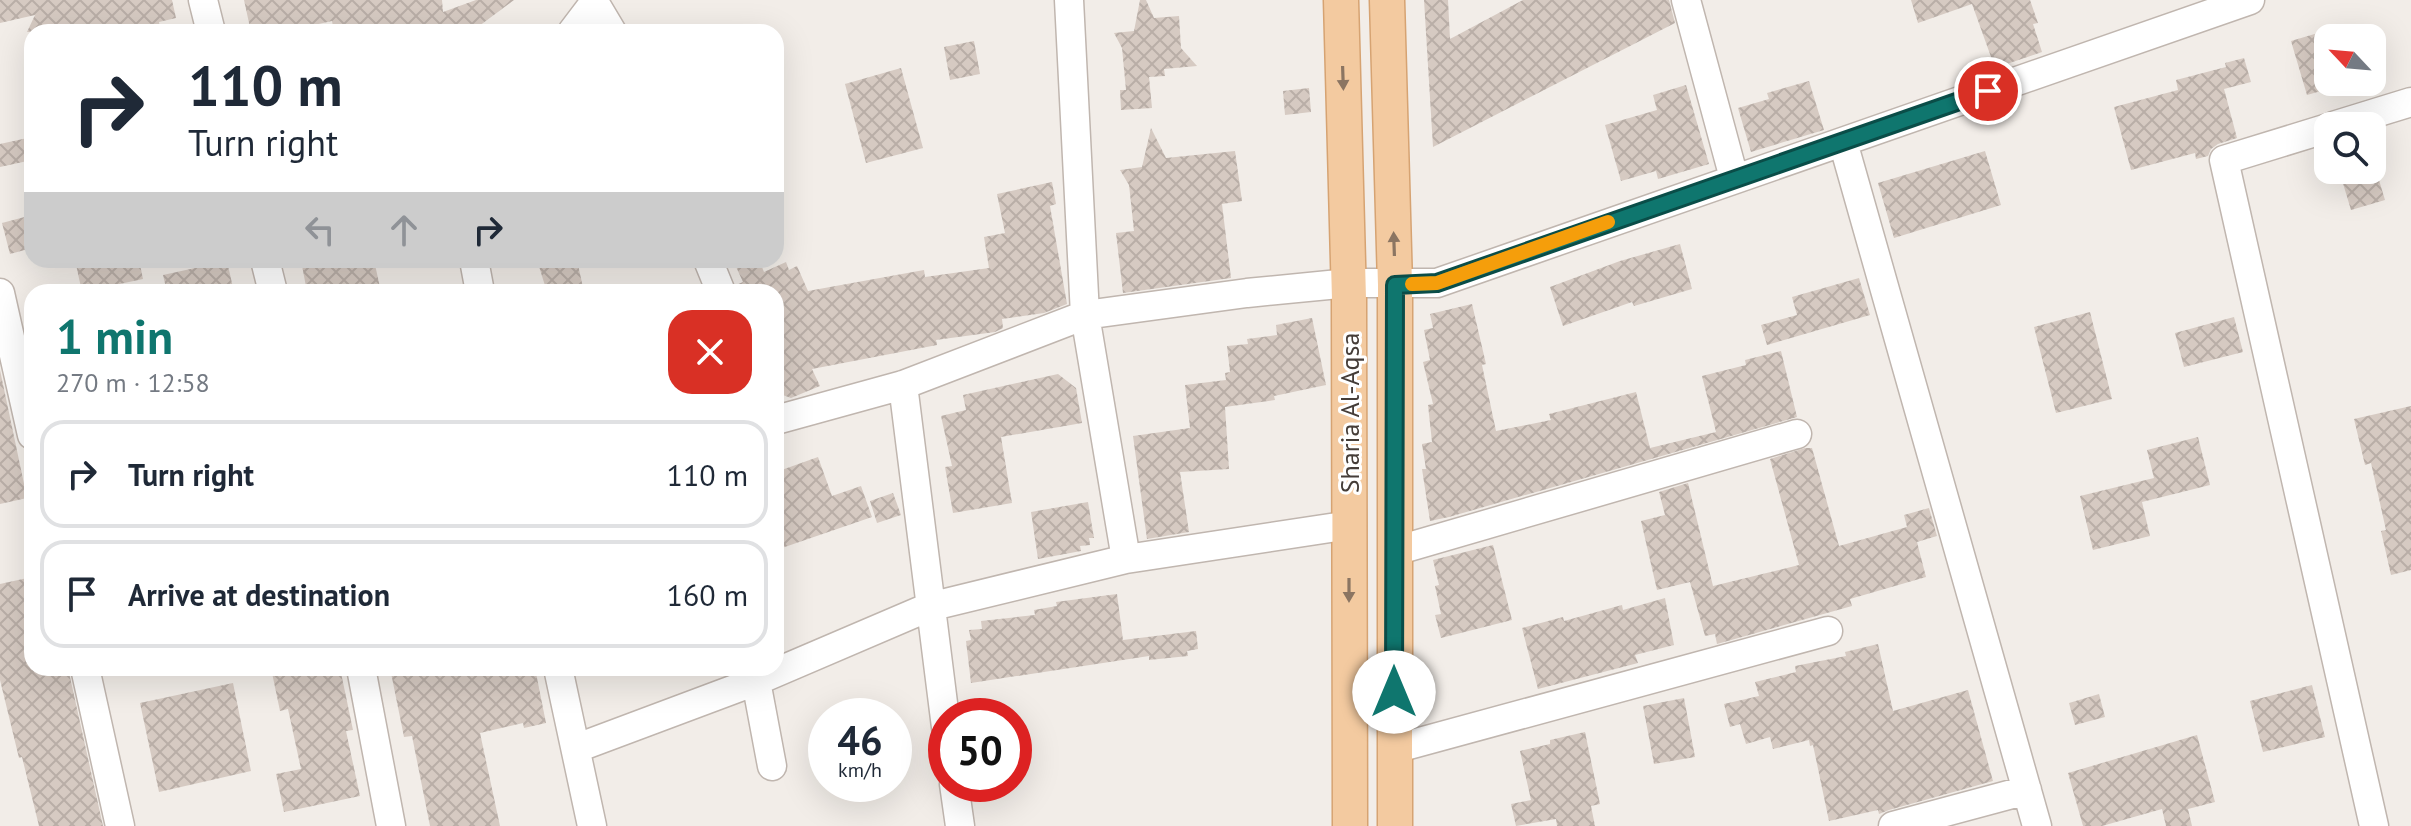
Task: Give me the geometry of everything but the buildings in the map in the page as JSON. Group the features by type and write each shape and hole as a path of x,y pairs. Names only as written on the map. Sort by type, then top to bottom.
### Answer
{"main road":[{"name":"Sharia Al-Aqsa","path":"1341,0 1349,283 1350,826"},
{"name":"Sharia Al-Aqsa","path":"1387,0 1395,285 1395,826"}],"street":[{"path":"203,0 209,24"},
{"path":"1069,0 1085,315 1126,559"},
{"path":"1686,0 1734,178"},
{"path":"784,413 903,385 1085,315 1349,283 1437,283 2250,0"},
{"path":"578,24 593,2 607,24"},
{"path":"2379,112 2411,102"},
{"path":"2314,132 2224,160 2374,826"},
{"path":"1843,142 2037,826"},
{"path":"0,293 24,400"},
{"path":"903,385 942,698"},
{"path":"1395,551 1797,434"},
{"path":"784,669 929,607 1126,559 1350,525"},
{"path":"1394,749 1828,631"},
{"path":"87,676 120,826"},
{"path":"363,676 391,826"},
{"path":"560,676 592,826"},
{"path":"577,748 768,676"},
{"path":"756,681 772,766"},
{"path":"1893,826 2027,790"},
{"path":"957,802 960,826"}],"slow traffic":[{"path":"1412,284 1437,283 1608,222"}],"route":[{"path":"1394,692 1395,285 1437,283 1988,91"}]}
